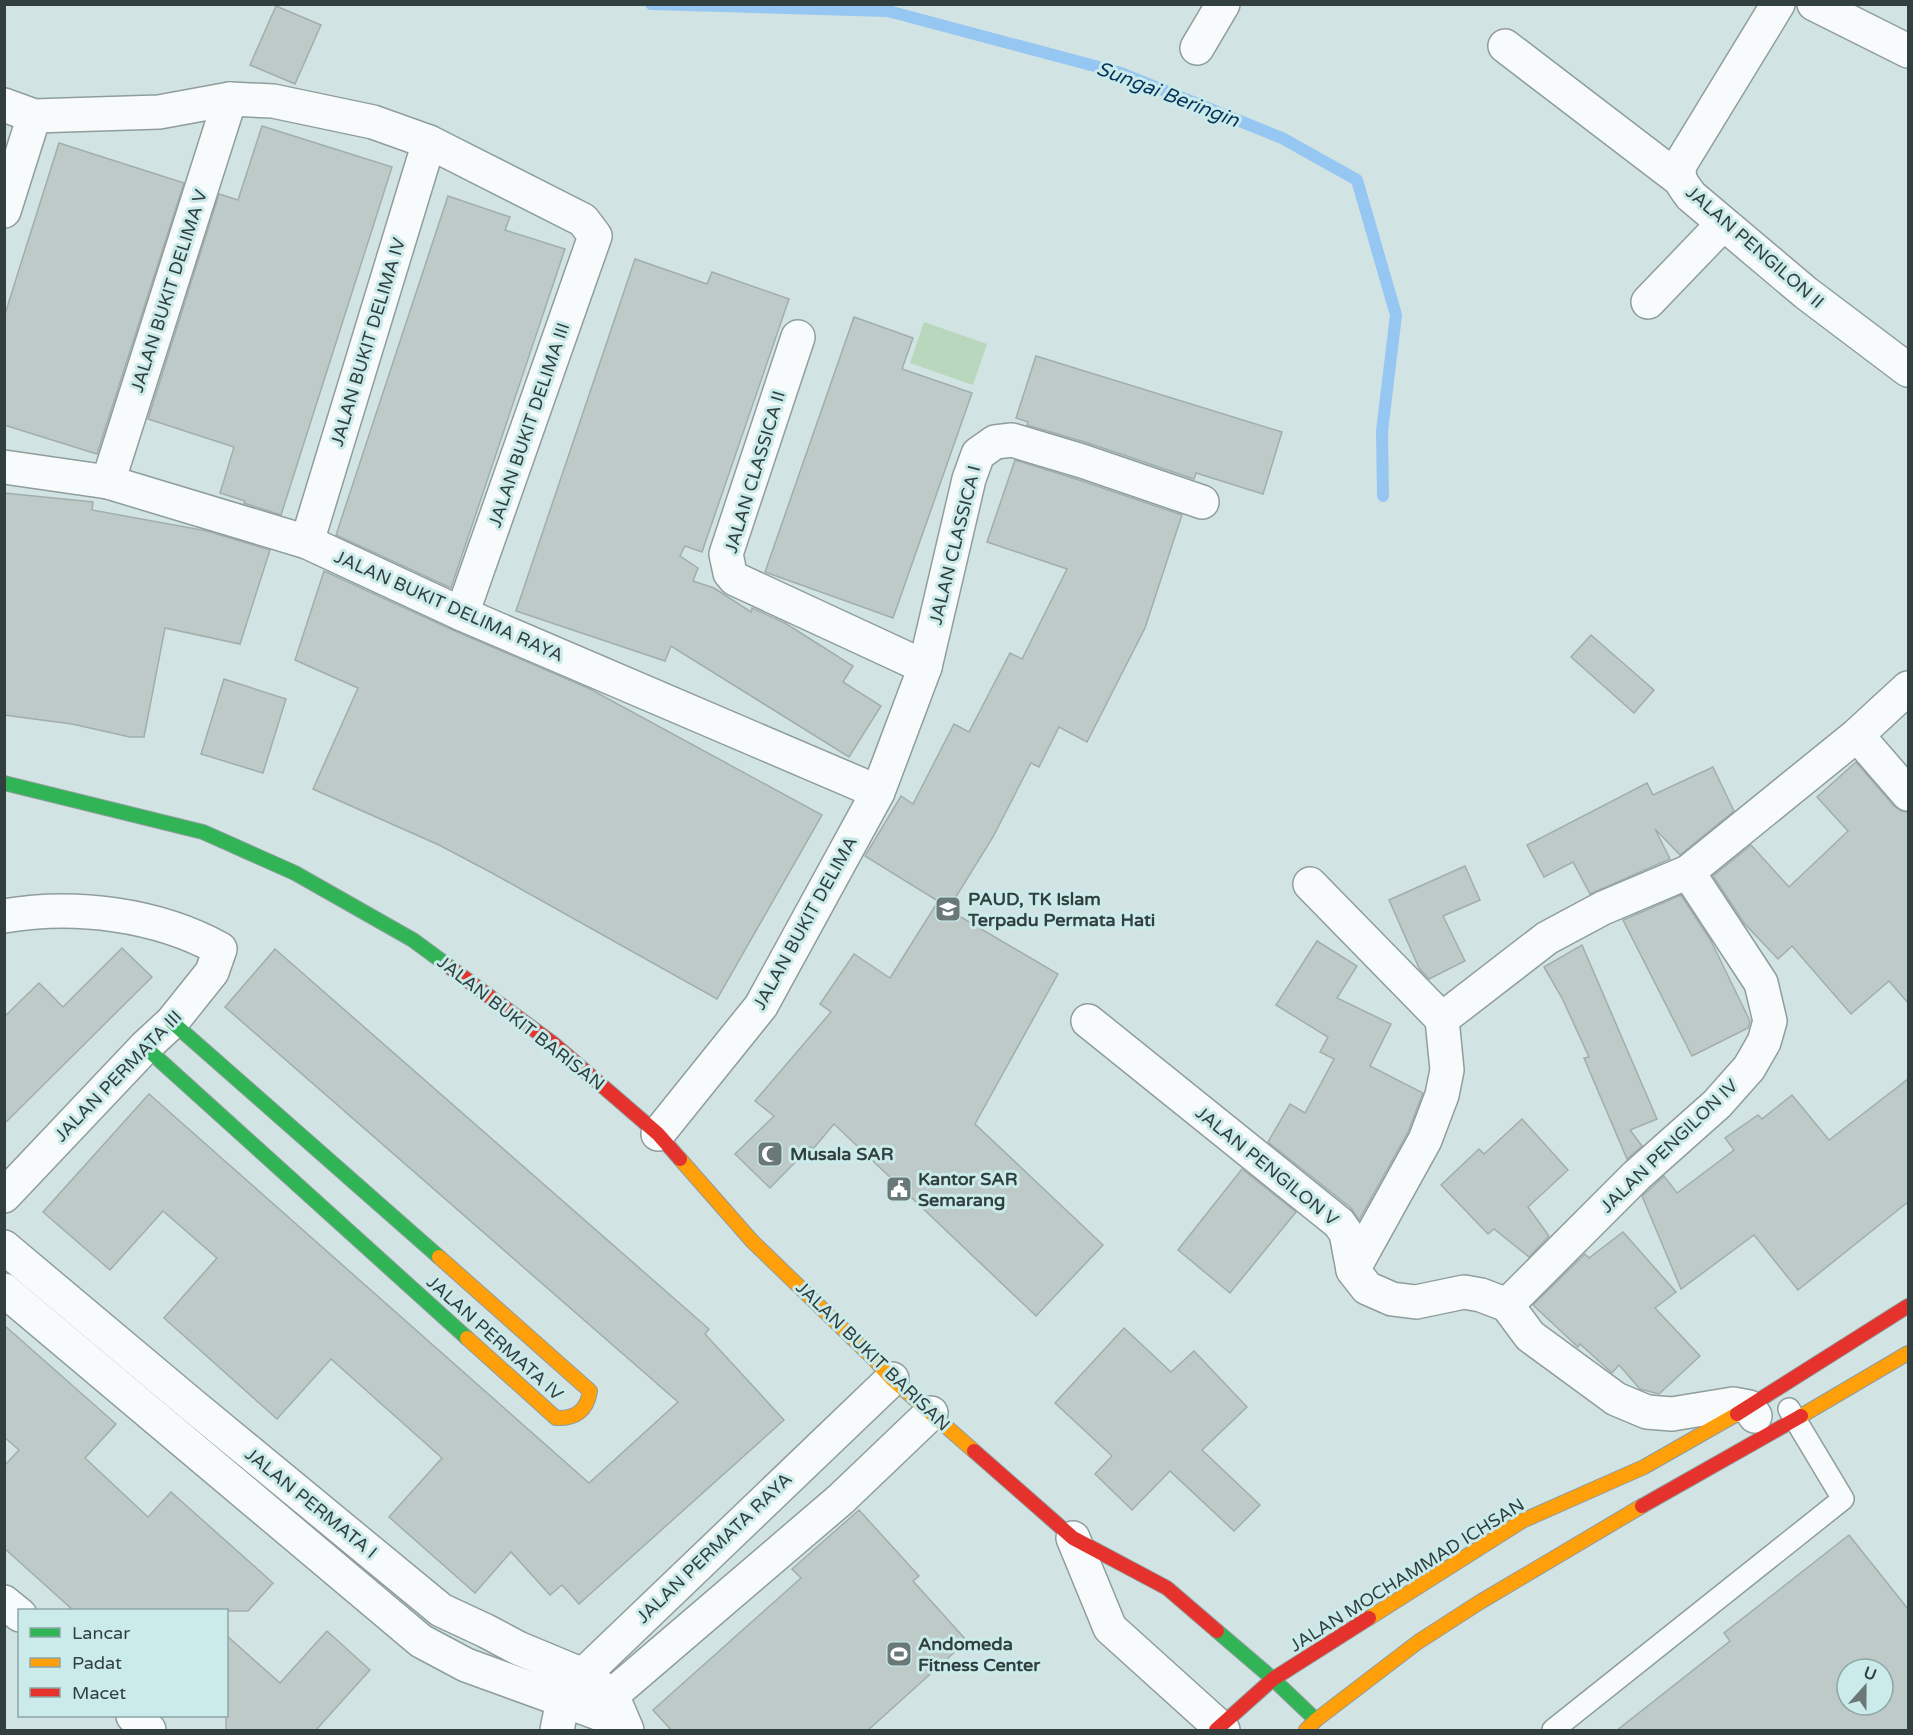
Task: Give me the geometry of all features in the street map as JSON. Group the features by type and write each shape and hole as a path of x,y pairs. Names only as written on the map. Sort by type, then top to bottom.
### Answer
{"street":[{"path":"1197,48 1223,4"},
{"name":"JALAN PENGILON II","path":"1778,4 1681,163 1679,178 1690,196 1723,224 1806,293 1908,370"},
{"path":"1814,4 1908,51"},
{"path":"1505,46 1679,178"},
{"path":"4,211 19,110 159,112 230,99 273,100 373,122 429,142"},
{"name":"JALAN BUKIT DELIMA V","path":"108,482 230,99"},
{"name":"JALAN BUKIT DELIMA III","path":"429,142 569,212 583,220 595,236 462,614"},
{"name":"JALAN BUKIT DELIMA IV","path":"307,542 429,142"},
{"path":"1648,302 1723,224"},
{"name":"JALAN CLASSICA II","path":"798,337 726,554 730,573 735,579 924,667"},
{"name":"JALAN CLASSICA I","path":"878,792 924,667 969,479 978,454 995,442 1012,440 1202,502"},
{"name":"JALAN BUKIT DELIMA RAYA","path":"4,467 108,482 307,542 462,614 878,792"},
{"path":"1442,1019 1547,939 1603,908 1688,872 1857,735 1908,688"},
{"path":"1857,735 1908,794"},
{"name":"JALAN BUKIT BARISAN","path":"4,783 203,832 295,873 413,940 555,1045 658,1134 752,1241 892,1379 1073,1538 1167,1588 1273,1679 1314,1727"},
{"name":"JALAN BUKIT DELIMA","path":"658,1134 761,1006 878,792"},
{"name":"JALAN PENGILON IV","path":"1507,1305 1636,1176 1717,1104 1749,1068 1764,1042 1770,1021 1761,983 1688,872"},
{"path":"1310,884 1442,1019 1447,1070 1442,1095 1425,1140 1353,1270 1367,1287 1392,1299 1416,1302 1464,1292 1481,1295 1507,1305 1530,1336 1616,1399 1647,1412 1672,1414 1733,1404 1749,1407 1766,1436"},
{"name":"JALAN PERMATA III","path":"4,916 33,911 102,913 171,926 197,936 220,949 212,972 172,1022 145,1047 4,1196"},
{"name":"JALAN PENGILON V","path":"1088,1021 1339,1223 1346,1233 1353,1270"},
{"name":"JALAN PERMATA IV","path":"145,1047 556,1418 566,1419 579,1415 586,1406 590,1391 172,1022"},
{"path":"357,1238 387,1213"},
{"name":"JALAN PERMATA I","path":"4,1247 441,1610 518,1648 567,1709"},
{"name":"JALAN PERMATA I","path":"4,1290 421,1641 466,1665 567,1709"},
{"name":"JALAN MOCHAMMAD ICHSAN","path":"1220,1729 1273,1679 1522,1521 1644,1467 1749,1407 1908,1306"},
{"path":"1314,1727 1418,1642 1480,1602 1908,1353"},
{"name":"JALAN PERMATA RAYA","path":"567,1709 892,1379"},
{"path":"168,1428 191,1404"},
{"path":"567,1709 615,1716 931,1413"},
{"name":"JALAN BUKIT BARISAN","path":"1073,1538 1110,1628 1220,1729"},
{"path":"4,1602 18,1613"},
{"path":"421,1641 441,1610"},
{"path":"134,1717 150,1731"}],"lane":[{"path":"1553,1731 1843,1499 1777,1389"}],"green space":[{"path":"924,322 987,344 973,385 910,363"}],"building":[{"path":"276,6 321,25 295,84 250,65"},
{"path":"262,126 392,167 281,515 220,493 234,447 148,419 219,194 238,200"},
{"path":"59,143 184,183 97,454 4,425 4,317"},
{"path":"448,196 510,217 505,230 565,249 451,588 336,535"},
{"path":"635,259 707,284 712,272 789,299 702,552 685,546 680,556 698,568 693,581 714,588 751,612 752,608 785,623 853,666 843,682 881,706 849,757 671,646 665,661 516,611"},
{"path":"854,317 913,338 902,369 972,393 893,618 765,572"},
{"path":"1036,356 1282,432 1263,494 1196,473 1194,479 1027,425 1028,422 1016,418"},
{"path":"1015,460 1182,515 1145,628 1087,742 1059,727 1039,767 1031,763 993,837 949,908 865,856 901,796 913,804 954,724 969,732 1010,653 1022,659 1067,569 987,542"},
{"path":"4,493 93,502 92,510 207,531 270,550 240,644 165,628 144,737 130,737 72,724 4,715"},
{"path":"324,571 590,689 822,815 717,999 439,845 313,789 358,688 295,660"},
{"path":"1591,635 1654,690 1634,713 1571,657"},
{"path":"224,679 286,699 263,773 201,754"},
{"path":"1856,762 1894,806 1901,811 1908,812 1908,1003 1889,981 1851,1014 1792,946 1778,959 1744,923 1713,876 1751,845 1789,887 1848,831 1817,797"},
{"path":"1713,767 1734,811 1680,855 1655,829 1670,859 1590,894 1573,862 1544,877 1527,845 1647,783 1653,795"},
{"path":"1465,866 1480,900 1443,916 1465,961 1429,979 1419,968 1389,900"},
{"path":"1681,895 1711,941 1750,1021 1748,1028 1692,1056 1623,920"},
{"path":"937,903 1058,974 975,1124 1103,1245 1036,1316 834,1124 813,1149 810,1147 770,1188 735,1154 774,1116 755,1101 831,1012 820,1004 854,954 890,978"},
{"path":"1317,941 1357,966 1337,998 1391,1024 1370,1066 1423,1093 1408,1132 1359,1220 1351,1208 1268,1142 1290,1104 1305,1113 1334,1059 1320,1052 1328,1037 1276,1005"},
{"path":"1582,945 1657,1119 1630,1130 1642,1146 1627,1159 1584,1058 1589,1057 1562,998 1544,967"},
{"path":"122,948 152,977 4,1124 4,1017 39,983 63,1007"},
{"path":"275,949 709,1329 705,1334 784,1420 579,1604 562,1585 550,1595 511,1552 475,1593 389,1517 442,1458 331,1359 277,1419 164,1318 217,1258 163,1211 110,1270 43,1212 149,1094 589,1483 678,1402 225,1007"},
{"path":"1908,1079 1908,1202 1798,1290 1754,1235 1681,1289 1642,1196 1664,1176 1677,1193 1734,1150 1725,1138 1758,1115 1762,1119 1792,1095 1829,1140"},
{"path":"1522,1119 1568,1170 1528,1207 1549,1236 1529,1257 1494,1229 1488,1234 1441,1185 1479,1149 1484,1154"},
{"path":"1242,1169 1296,1212 1230,1293 1178,1250"},
{"path":"1623,1232 1676,1292 1655,1308 1700,1356 1659,1394 1640,1389 1619,1365 1612,1373 1580,1344 1578,1347 1533,1305 1585,1254 1589,1258"},
{"path":"4,1325 116,1424 85,1458 148,1517 171,1492 273,1583 248,1611 72,1609 4,1548 4,1466 19,1450 4,1437"},
{"path":"1124,1328 1171,1372 1194,1351 1247,1407 1202,1450 1260,1505 1234,1531 1170,1471 1132,1510 1095,1474 1112,1456 1055,1403"},
{"path":"859,1510 919,1576 913,1581 967,1641 867,1731 672,1731 653,1710 801,1578 792,1569"},
{"path":"1849,1535 1908,1609 1908,1731 1616,1731 1730,1641 1724,1633"},
{"path":"327,1631 370,1670 315,1731 226,1731 228,1637 280,1683"}],"waterway":[{"name":"Sungai Beringin","path":"651,4 888,11 1121,73 1282,138 1357,180 1396,315 1382,431 1383,496"}],"traffic: fast":[{"path":"4,783 203,832 295,873 413,940 451,968"},
{"path":"172,1022 439,1257"},
{"path":"145,1047 467,1338"},
{"path":"1217,1631 1316,1720"}],"traffic: slow":[{"path":"680,1159 752,1241 892,1379 974,1451"},
{"path":"439,1257 590,1391 586,1404 574,1415 556,1418 467,1338"},
{"path":"1801,1416 1908,1353"},
{"path":"1369,1618 1522,1521 1644,1467 1737,1414"},
{"path":"1306,1730 1418,1642 1480,1602 1642,1506"}],"traffic: jam":[{"path":"451,968 555,1045 658,1134 680,1159"},
{"path":"1737,1414 1908,1306"},
{"path":"1642,1506 1801,1416"},
{"path":"974,1451 1073,1538 1167,1588 1217,1631"},
{"path":"1216,1730 1273,1679 1369,1618"}],"place":[{"name":"PAUD, TK Islam Terpadu Permata Hati","path":"948,909"},
{"name":"Musala SAR","path":"770,1154"},
{"name":"Kantor SAR Semarang","path":"899,1189"},
{"name":"Andomeda Fitness Center","path":"899,1654"}]}
